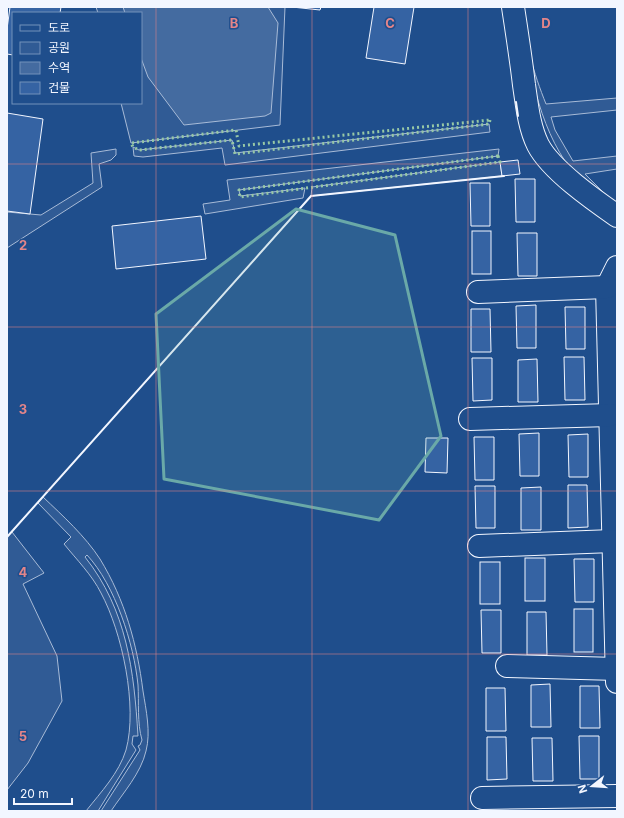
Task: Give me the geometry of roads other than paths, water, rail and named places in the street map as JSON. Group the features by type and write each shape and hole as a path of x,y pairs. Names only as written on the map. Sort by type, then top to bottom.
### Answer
{"street":[{"path":"513,7 527,101 538,145 545,155 568,178 595,201 617,216"},
{"path":"617,267 607,287 617,682"},
{"path":"478,292 607,287"},
{"path":"470,420 610,416"},
{"path":"479,546 613,541"},
{"path":"507,666 617,669"},
{"path":"482,798 617,796"}],"water":[{"path":"123,7 268,7 278,23 271,113 265,116 184,125 148,77 142,61 142,12 125,12"}]}
